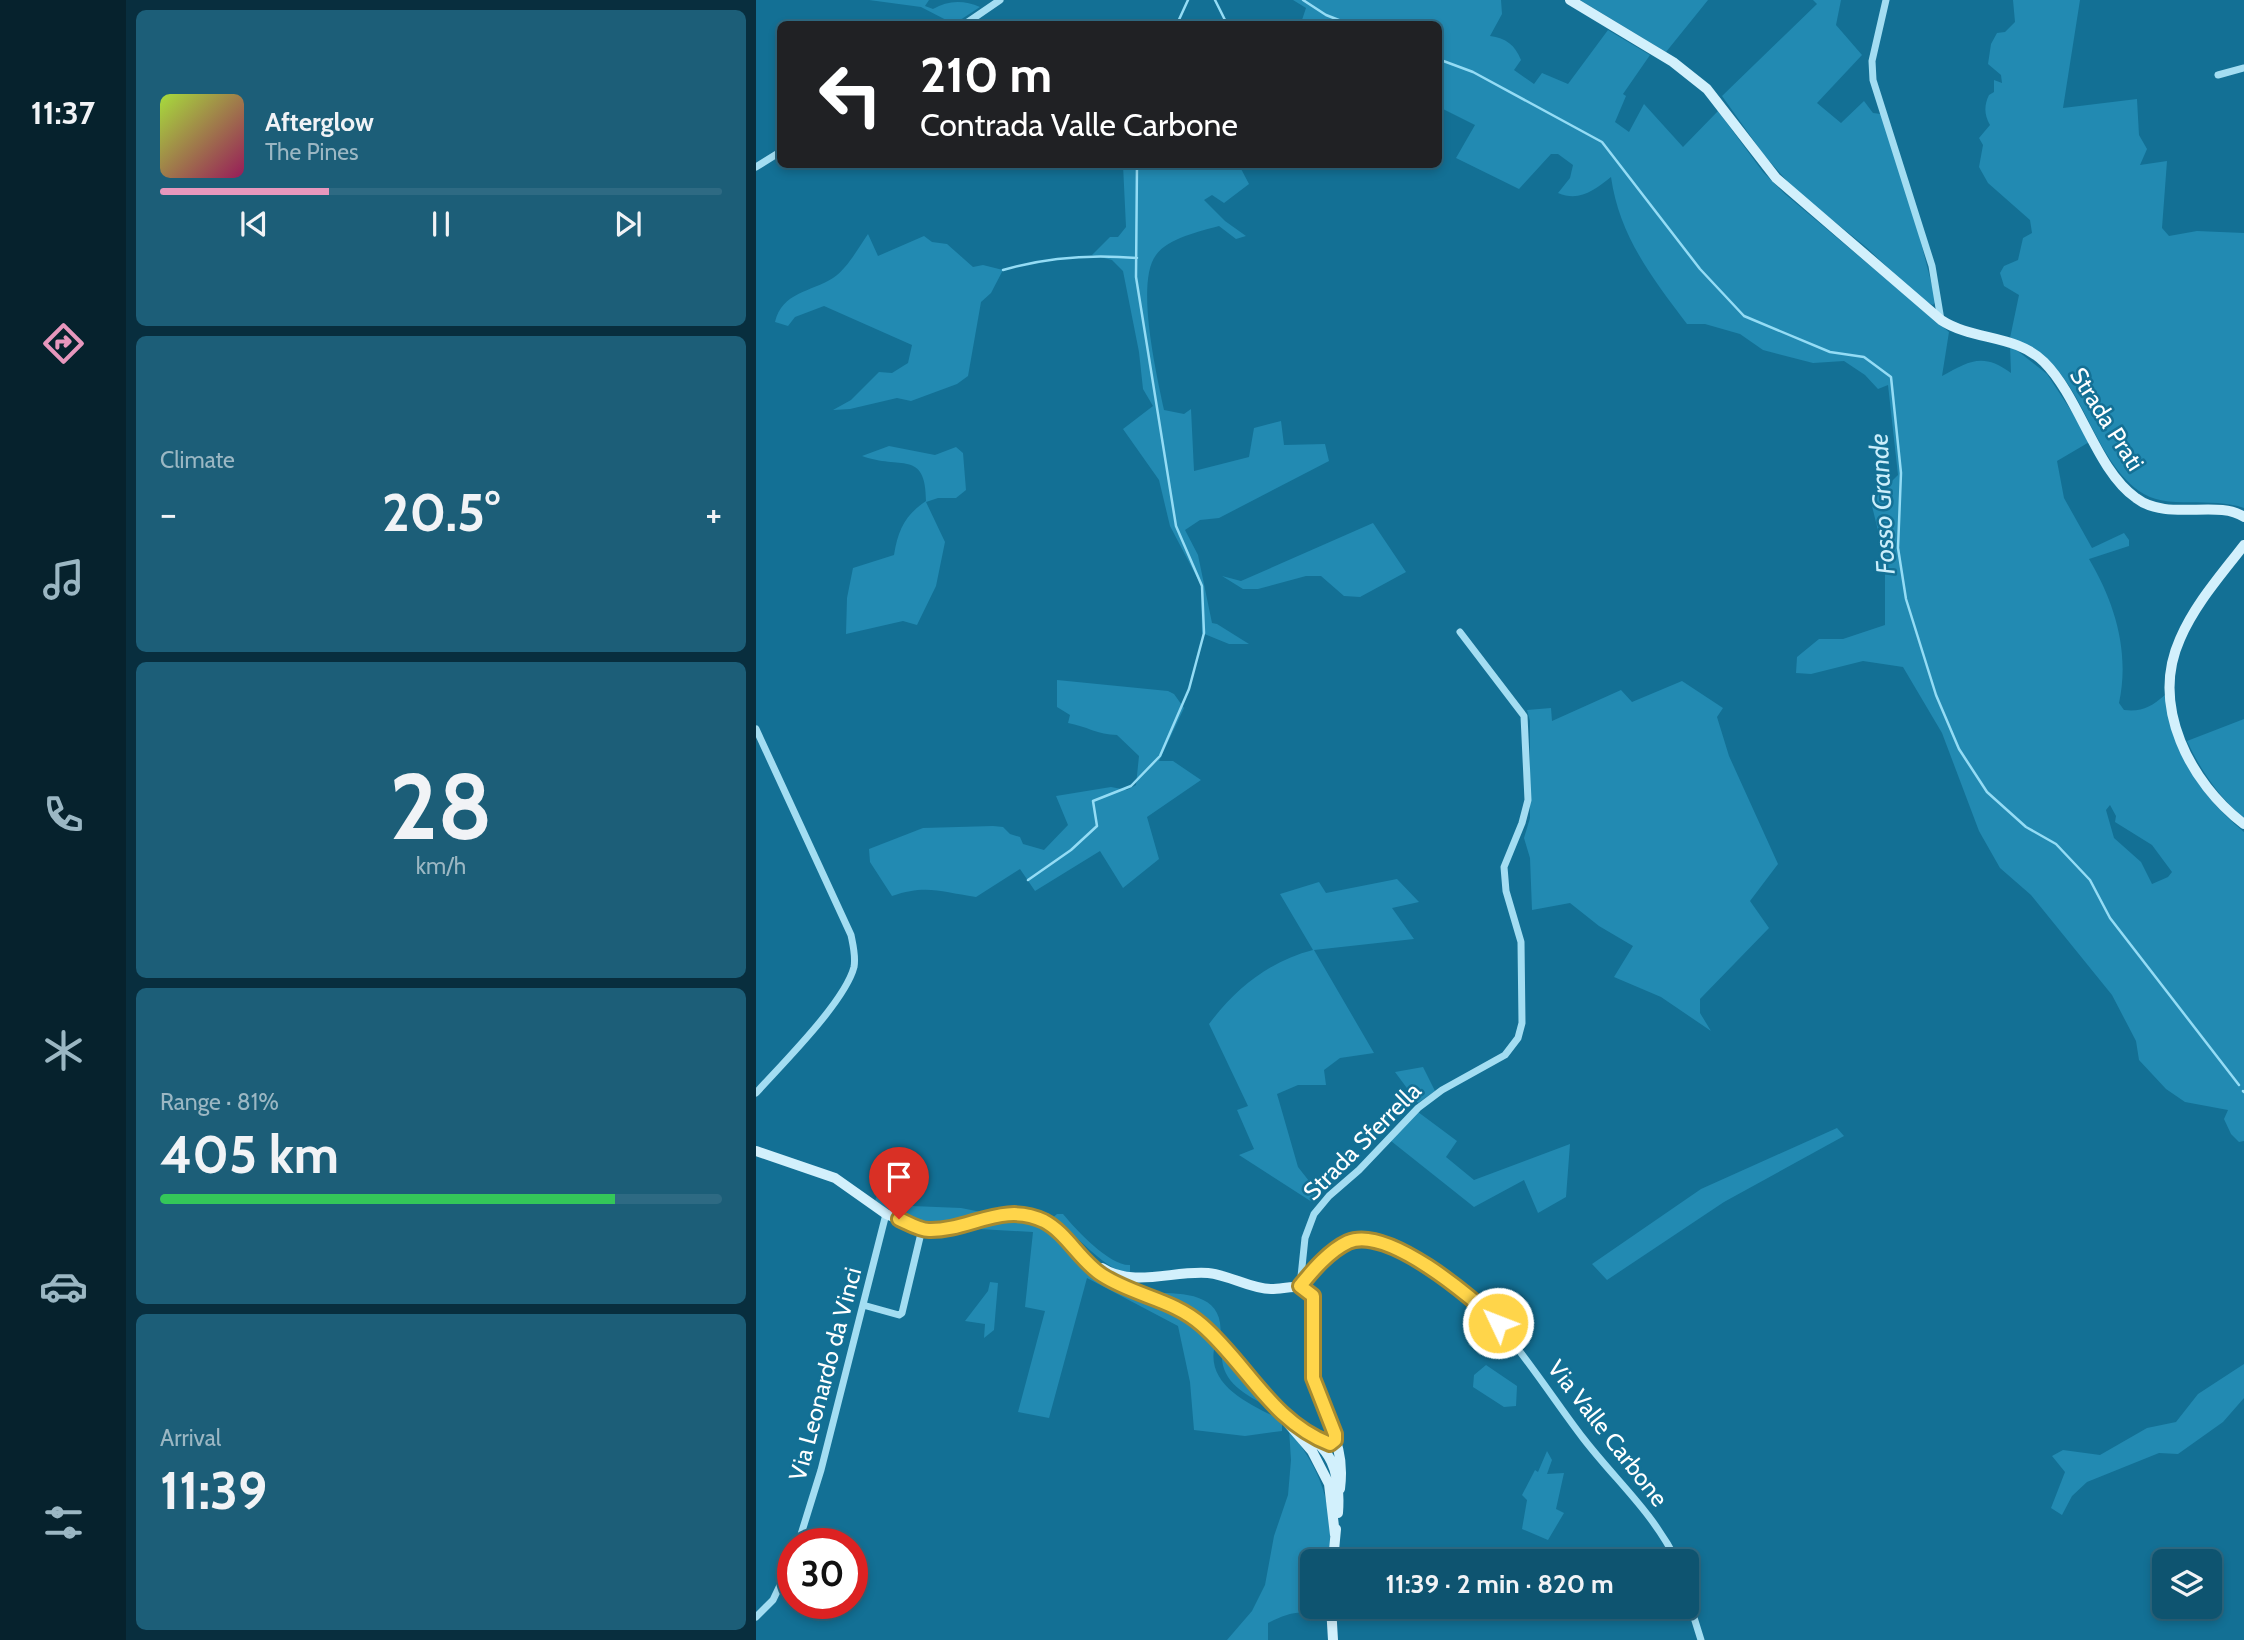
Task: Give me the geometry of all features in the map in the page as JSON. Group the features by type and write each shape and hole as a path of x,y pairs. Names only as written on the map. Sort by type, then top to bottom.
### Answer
{"street":[{"path":"969,21 1000,0"},
{"name":"Strada Prati","path":"1570,0 1673,62 1707,89 1776,178 1941,320 1959,330 2020,345 2042,360 2080,413 2113,474 2136,499 2160,509 2243,515"},
{"path":"1886,0 1872,61 1873,80 1932,266 1941,320"},
{"path":"2218,75 2244,68"},
{"path":"756,167 777,154"},
{"path":"2244,545 2188,622 2176,650 2169,686 2178,738 2205,787 2223,808 2244,824"},
{"name":"Strada Sferrella","path":"1300,1286 1305,1238 1314,1214 1329,1195 1359,1170 1418,1108 1442,1090 1505,1055 1518,1038 1522,1023 1521,942 1506,891 1504,867 1522,823 1528,800 1524,716 1460,632"},
{"path":"756,729 851,934 855,954 854,968 838,996 756,1093"},
{"path":"756,1151 835,1178 886,1214 922,1229 952,1227 985,1216 1007,1214 1036,1218 1065,1233 1105,1270 1126,1277 1223,1275 1271,1289 1300,1286 1313,1296 1313,1378 1341,1452 1334,1549"},
{"name":"Via Leonardo da Vinci","path":"803,1528 821,1470 886,1214"},
{"path":"863,1305 898,1315 902,1313 922,1229"},
{"path":"1055,1229 1104,1277 1179,1308 1204,1326 1311,1449 1326,1462 1341,1452"},
{"name":"Via Valle Carbone","path":"1300,1286 1332,1253 1356,1240 1394,1248 1447,1279 1498,1323 1584,1439 1635,1495 1669,1549"},
{"path":"1287,1422 1330,1444 1335,1437"},
{"path":"1308,1434 1320,1444 1331,1461 1340,1489"},
{"path":"1335,1437 1329,1484 1335,1535"},
{"path":"1311,1449 1329,1484"},
{"path":"756,1617 773,1600 777,1592"},
{"path":"1332,1619 1333,1640"},
{"path":"1694,1619 1701,1640"}],"shaded area":[{"path":"869,0 929,0 925,6 933,9 956,2 980,7 959,21 948,21 921,7"},
{"path":"1293,0 1501,0 1502,14 1490,36 1501,38 1513,46 1521,60 1514,70 1534,84 1542,73 1568,84 1608,30 1650,55 1623,94 1626,96 1615,122 1629,132 1644,104 1683,147 1718,111 1763,172 1785,194 1949,332 1942,376 1976,361 1992,362 2011,373 2010,345 2047,374 2091,441 2057,461 2064,498 2092,548 2124,533 2129,540 2129,546 2089,559 2106,593 2118,628 2123,665 2119,703 2124,710 2141,709 2151,706 2165,695 2175,736 2191,771 2213,802 2244,832 2244,1141 2239,1142 2231,1134 2224,1119 2228,1110 2185,1102 2166,1089 2139,1060 2136,1041 2112,995 2031,895 2000,868 1979,831 1942,733 1903,667 1863,661 1811,674 1796,673 1797,657 1819,639 1843,639 1885,625 1885,559 1871,502 1898,475 1888,385 1878,389 1865,375 1844,361 1813,363 1763,350 1740,334 1705,324 1687,324 1661,290 1629,237 1615,198 1611,177 1586,193 1573,196 1558,193 1570,178 1573,165 1558,154 1551,154 1519,189 1456,158 1475,125 1442,108 1442,21 1302,20 1306,8","holes":["2110,805 2116,816 2115,822 2152,845 2172,872 2168,877 2152,884 2141,862 2114,838 2106,810"]},
{"path":"1580,0 1708,0 1666,52"},
{"path":"1813,0 1841,0 1836,25 1862,55 1817,103 1841,123 1864,101 1873,113 1881,114 1918,231 1936,301 1933,305 1922,300 1866,247 1795,190 1764,155 1722,96 1817,4"},
{"path":"2013,0 2080,0 2063,108 2137,99 2139,135 2147,149 2140,165 2167,161 2162,228 2169,236 2197,231 2244,233 2244,508 2218,503 2162,500 2139,491 2121,474 2106,453 2069,386 2054,366 2035,350 2010,338 2019,295 2004,286 2000,273 2004,266 2018,260 2023,238 2032,233 2030,220 1988,183 1979,167 1983,145 1979,138 1990,125 1986,106 1989,95 1994,92 1994,80 2002,83 2001,75 1988,64 1991,44 1997,33 2005,32 2015,22"},
{"path":"1123,168 1241,168 1249,184 1224,203 1212,195 1204,200 1225,221 1246,236 1236,239 1219,226 1176,240 1161,249 1150,268 1147,307 1164,410 1184,414 1191,409 1194,471 1249,457 1254,428 1281,421 1284,445 1325,444 1329,461 1219,518 1200,520 1185,530 1198,555 1212,623 1249,644 1229,644 1202,633 1201,585 1170,526 1159,480 1123,429 1153,406 1143,389 1139,352 1123,271 1112,260 1092,255 1110,237 1118,237 1126,227"},
{"path":"868,234 878,256 924,236 932,242 947,244 973,267 983,265 1003,270 991,293 981,302 968,376 957,384 911,401 897,398 850,409 833,410 851,400 879,372 892,373 908,363 912,345 824,306 795,317 788,326 775,322 784,304 838,274"},
{"path":"889,446 935,455 956,447 963,453 966,490 956,498 938,498 926,502 945,542 936,586 917,625 903,621 846,634 847,598 853,568 894,555 904,524 926,501 925,485 916,468 908,464 862,456"},
{"path":"1373,523 1406,572 1360,597 1344,596 1321,576 1306,576 1258,589 1243,589 1222,576 1241,581"},
{"path":"1057,680 1168,691 1174,694 1184,708 1159,761 1173,761 1201,780 1147,817 1159,859 1123,888 1100,851 1035,891 1020,869 976,897 925,890 892,896 870,862 869,849 923,828 993,826 1003,827 1010,834 1020,837 1023,844 1044,850 1068,825 1056,796 1111,787 1127,790 1136,785 1139,756 1117,735 1104,734 1068,723 1070,715 1057,707"},
{"path":"1682,681 1723,708 1717,717 1729,756 1778,864 1750,901 1769,928 1700,999 1700,1013 1711,1031 1661,997 1614,977 1633,946 1599,926 1570,903 1532,910 1530,858 1524,838 1530,818 1530,721 1527,710 1551,708 1552,721 1621,690 1632,702"},
{"path":"2244,719 2244,819 2211,783 2187,741"},
{"path":"1397,879 1419,902 1392,908 1414,939 1314,950 1374,1053 1340,1058 1324,1070 1326,1085 1298,1085 1277,1094 1298,1167 1320,1195 1312,1202 1239,1155 1254,1149 1237,1110 1248,1106 1209,1024 1242,988 1255,978 1282,961 1313,950 1280,894 1319,882 1326,893"},
{"path":"1423,1067 1435,1091 1418,1103 1395,1072"},
{"path":"1418,1112 1457,1141 1446,1157 1474,1180 1570,1144 1566,1197 1538,1213 1524,1180 1474,1207 1391,1141"},
{"path":"1837,1128 1844,1136 1724,1202 1607,1280 1592,1264 1701,1189"},
{"path":"880,1188 912,1206 961,1208 1037,1223 1054,1234 1089,1271 1175,1312 1200,1329 1215,1345 1217,1372 1224,1383 1245,1401 1282,1420 1282,1431 1245,1436 1194,1430 1190,1382 1178,1326 1087,1278 1049,1418 1018,1412 1045,1311 1025,1307 1033,1232 979,1229 918,1231 875,1201"},
{"path":"1057,1214 1063,1214 1104,1254 1122,1264 1130,1265 1130,1275 1108,1264 1071,1233 1050,1220"},
{"path":"990,1282 998,1283 994,1330 984,1338 985,1324 965,1321 988,1291"},
{"path":"1155,1293 1191,1296 1210,1304 1217,1312 1220,1338"},
{"path":"1222,1353 1267,1406 1243,1392 1230,1379 1222,1363"},
{"path":"2244,1364 2244,1398 2223,1422 2178,1454 2159,1453 2087,1482 2072,1496 2062,1515 2051,1508 2065,1472 2052,1456 2063,1450 2100,1455 2147,1428 2176,1422 2198,1394"},
{"path":"1486,1365 1517,1386 1516,1406 1504,1407 1473,1387 1474,1375"},
{"path":"1289,1429 1310,1461 1323,1490 1329,1522 1330,1549 1300,1549 1300,1613 1283,1616 1268,1623 1268,1640 1227,1640 1252,1611 1265,1585 1274,1536 1288,1495 1291,1460"},
{"path":"1547,1451 1552,1460 1547,1474 1564,1473 1556,1509 1564,1513 1548,1540 1522,1529 1527,1500 1522,1495 1535,1470 1538,1472"}],"waterway":[{"path":"1178,21 1188,0"},
{"path":"1215,0 1226,21"},
{"name":"Fosso Grande","path":"1303,0 1326,15 1341,21"},
{"name":"Fosso Grande","path":"1442,60 1473,72 1602,142 1700,269 1744,316 1830,352 1864,357 1891,377 1901,473 1898,548 1906,599 1936,695 1959,749 1987,792 2026,827 2056,844 2090,880 2110,918 2239,1085"},
{"path":"1028,880 1071,850 1097,826 1093,801 1131,786 1160,756 1189,689 1204,633 1202,586 1176,526 1136,277 1137,168"},
{"path":"1003,270 1069,258 1137,258"}],"route":[{"path":"899,1219 928,1230 952,1227 991,1215 1019,1215 1045,1222 1104,1277 1179,1308 1204,1326 1286,1419 1308,1434 1330,1444 1335,1440 1335,1434 1313,1378 1313,1296 1300,1286 1332,1253 1356,1240 1394,1248 1413,1256 1447,1279 1498,1323"}]}
